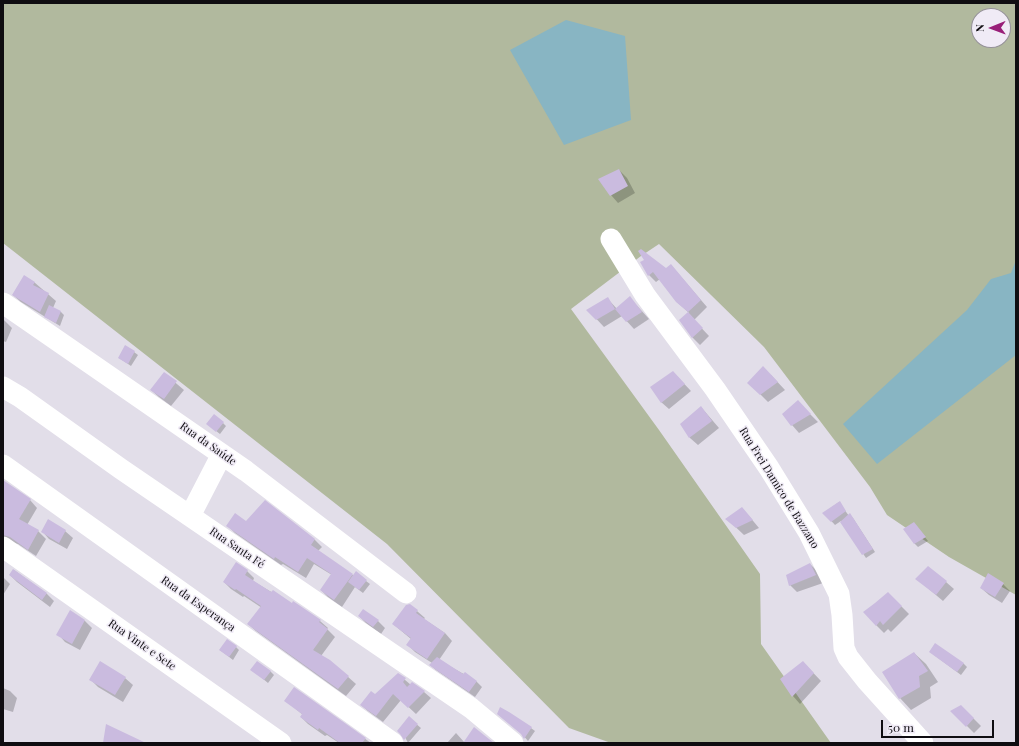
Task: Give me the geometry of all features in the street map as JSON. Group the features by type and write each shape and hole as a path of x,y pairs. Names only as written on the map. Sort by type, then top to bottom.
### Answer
{"street":[{"name":"Rua Frei Damico de Bazzano","path":"611,239 645,295 715,389 769,468 809,533 839,594 844,648 848,657 867,681 923,743"},
{"name":"Rua da Saúde","path":"3,303 246,470 406,594"},
{"name":"Rua Santa Fé","path":"3,387 20,397 190,516 471,708 513,743"},
{"path":"190,516 222,454"},
{"name":"Rua da Esperança","path":"3,465 393,743"},
{"name":"Rua Vinte e Sete","path":"3,547 281,743"}],"green space":[{"path":"3,3 1016,3 1016,595 949,557 887,515 870,487 764,347 659,244 571,309 659,430 760,574 761,644 831,743 611,743 569,728 387,544 3,243"}],"water":[{"path":"566,20 625,36 631,120 564,145 510,50"},
{"path":"1016,260 1016,355 877,464 843,424 967,310 991,279 1011,273"}],"building":[{"path":"619,169 628,186 610,196 598,179"},
{"path":"641,249 666,268 671,264 701,300 688,312 676,302 653,272 648,276 640,262 644,260 638,251"},
{"path":"24,275 35,282 33,285 49,293 40,312 12,295"},
{"path":"630,296 642,312 626,322 615,309"},
{"path":"608,297 615,309 596,320 586,310"},
{"path":"49,305 61,311 56,323 44,317"},
{"path":"688,312 703,328 692,338 679,320"},
{"path":"125,345 135,351 128,364 118,358"},
{"path":"763,366 778,382 760,395 747,383"},
{"path":"673,371 685,384 661,403 650,387"},
{"path":"164,372 177,381 164,399 150,390"},
{"path":"798,400 811,414 791,426 782,414"},
{"path":"701,406 712,421 689,438 680,424"},
{"path":"214,414 224,422 216,432 206,424"},
{"path":"3,480 31,499 19,519 39,530 28,550 10,537 3,535"},
{"path":"265,500 315,539 311,545 353,574 334,600 320,590 331,574 307,558 298,572 275,557 274,559 226,526 235,513 246,521"},
{"path":"840,501 846,511 831,522 822,513"},
{"path":"742,507 753,520 736,528 725,519"},
{"path":"850,513 873,549 862,555 840,522"},
{"path":"48,519 66,530 59,543 41,532"},
{"path":"914,522 926,537 914,544 903,529"},
{"path":"236,562 248,570 245,575 271,592 273,590 292,603 293,601 321,620 319,622 328,629 313,650 330,660 349,676 338,689 247,624 261,606 223,582"},
{"path":"810,563 816,575 789,586 786,575"},
{"path":"928,566 947,581 936,595 915,579"},
{"path":"13,569 47,593 42,600 9,575"},
{"path":"356,571 367,580 359,590 348,582"},
{"path":"988,573 1004,583 995,597 980,588"},
{"path":"888,592 902,606 883,625 880,621 876,626 863,612"},
{"path":"410,604 418,610 416,613 445,633 427,659 406,645 411,638 392,624 406,605"},
{"path":"363,609 379,620 373,627 358,616"},
{"path":"70,610 85,620 72,644 56,635"},
{"path":"227,639 237,646 229,657 219,650"},
{"path":"935,643 964,663 957,672 929,652"},
{"path":"914,652 928,671 919,676 920,687 899,699 882,672"},
{"path":"437,657 463,674 465,672 477,681 469,692 429,665"},
{"path":"100,661 126,677 115,695 89,680"},
{"path":"257,661 271,671 264,680 250,670"},
{"path":"803,661 814,673 792,697 780,679"},
{"path":"398,673 406,678 403,682 407,687 412,682 425,691 408,708 393,694 376,716 360,705 371,691 375,694"},
{"path":"294,687 366,738 362,743 340,743 319,728 318,730 300,717 302,714 284,701"},
{"path":"961,705 974,718 966,727 950,711"},
{"path":"500,707 532,727 524,739 521,734 497,714"},
{"path":"409,716 418,724 404,740 397,731"},
{"path":"106,724 146,743 103,743"},
{"path":"474,727 494,743 463,743"}]}
